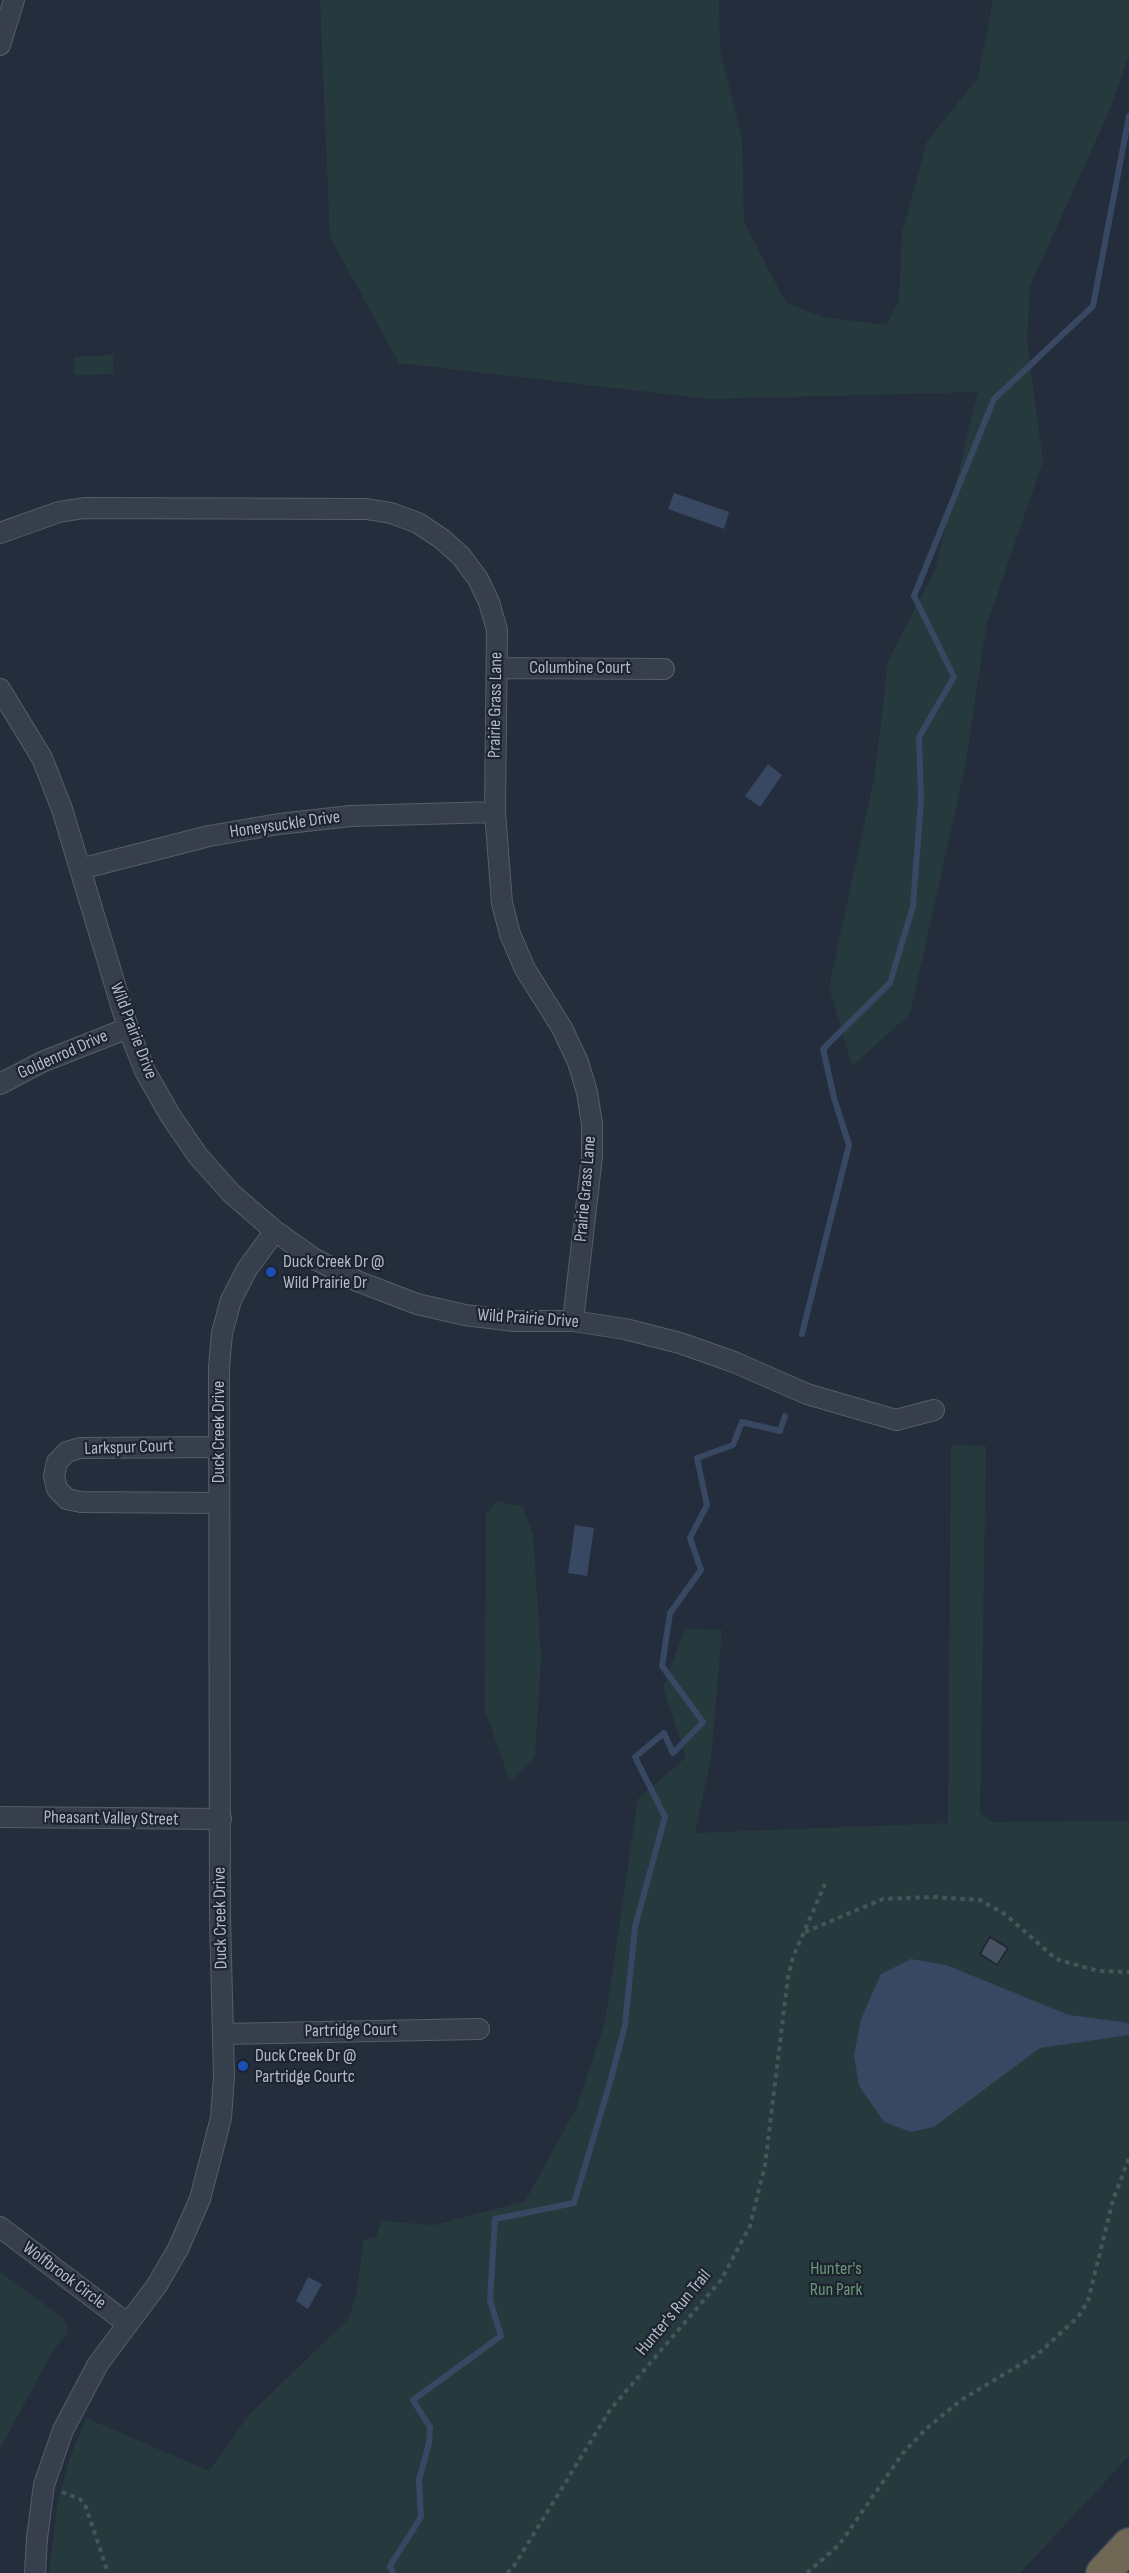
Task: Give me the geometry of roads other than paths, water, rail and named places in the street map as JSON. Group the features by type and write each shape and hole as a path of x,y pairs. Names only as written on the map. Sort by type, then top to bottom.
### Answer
{"highway":[{"path":"1103,2573 1129,2545"}],"street":[{"path":"0,45 14,0"},
{"name":"Prairie Grass Lane","path":"0,533 59,512 84,508 366,509 391,513 418,524 442,539 461,556 478,579 489,602 497,630 495,812 501,892 510,934 525,969 562,1028 578,1062 590,1114 592,1156 573,1321"},
{"name":"Columbine Court","path":"497,668 664,669"},
{"name":"Wild Prairie Drive","path":"0,689 42,758 62,809 128,1028 145,1071 170,1115 198,1156 232,1194 275,1231 313,1258 357,1281 417,1304 465,1315 514,1321 573,1321 625,1329 680,1343 734,1362 807,1394 896,1420 934,1410"},
{"name":"Honeysuckle Drive","path":"80,869 208,836 279,824 362,815 495,812"},
{"name":"Goldenrod Drive","path":"0,1084 42,1062 128,1028"},
{"name":"Duck Creek Drive","path":"35,2573 36,2538 44,2485 63,2430 98,2364 157,2285 178,2249 201,2199 221,2118 224,2076 219,1503 222,1333 231,1300 247,1269 275,1231"},
{"name":"Larkspur Court","path":"219,1447 81,1448 67,1452 57,1462 54,1476 57,1489 67,1499 81,1502 219,1503"},
{"name":"Pheasant Valley Street","path":"0,1818 221,1819"},
{"name":"Partridge Court","path":"224,2034 479,2029"},
{"name":"Wolfbrook Circle","path":"0,2227 128,2324"}],"water":[{"path":"674,493 729,512 724,529 668,509"},
{"path":"768,764 782,775 760,807 745,796"},
{"path":"575,1525 594,1528 587,1576 568,1573"},
{"path":"911,1959 946,1965 1069,2015 1129,2023 1129,2035 1040,2048 934,2127 911,2132 884,2122 859,2086 854,2055 861,2019 881,1974"},
{"path":"308,2277 322,2284 308,2309 296,2301"}],"waterway":[{"path":"802,1334 849,1145 834,1098 823,1049 890,983 913,906 921,800 919,737 954,677 914,596 994,399 1093,306 1129,116"},
{"path":"393,2573 390,2566 421,2517 419,2480 429,2443 430,2427 413,2400 501,2336 490,2300 495,2219 574,2203 611,2079 625,2025 635,1927 665,1817 635,1757 664,1733 673,1753 703,1722 662,1666 670,1613 701,1570 690,1538 707,1505 697,1458 733,1445 742,1422 780,1431 785,1416"}],"place":[{"name":"Duck Creek Dr @ Wild Prairie Dr","path":"271,1272"},
{"name":"Duck Creek Dr @ Partridge Courtc","path":"243,2066"}],"park label":[{"name":"Hunter's Run Park","path":"836,2279"}]}
